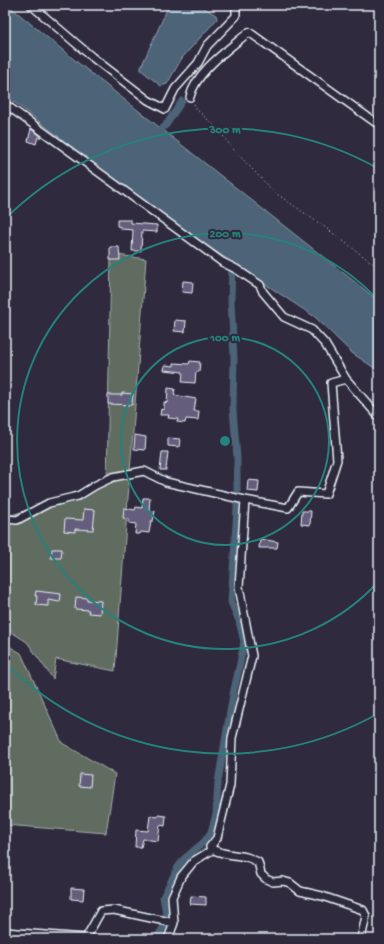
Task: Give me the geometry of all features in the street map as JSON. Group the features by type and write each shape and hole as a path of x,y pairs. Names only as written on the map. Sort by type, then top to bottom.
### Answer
{"street":[{"path":"31,5 92,57 148,100 165,109 175,89 198,63 207,46 236,16 236,5"},
{"path":"190,97 192,89 206,69 249,32 379,125"},
{"path":"5,104 222,262 227,263 260,285 263,292 284,317 312,330 325,344 346,378 379,417"},
{"path":"5,519 17,520 49,503 78,496 113,477 144,471 166,482 243,500 288,508 298,492 326,494 337,460 331,383 346,378"},
{"path":"212,850 210,847 217,838 230,784 232,738 252,656 239,587 243,500"},
{"path":"168,939 174,923 172,897 180,877 194,860 212,850 248,858 258,862 261,874 266,879 273,882 283,881 290,883 300,891 322,896 363,910 366,916 361,939"},
{"path":"5,932 86,938 101,911 114,910 174,923"}],"path":[{"path":"190,97 197,110 216,127 234,150 274,192 326,228 379,268"}],"green space":[{"path":"111,254 146,259 115,671 56,659 53,679 27,642 5,628 5,517 107,485"},
{"path":"5,644 21,653 62,743 115,774 106,833 5,825"}],"water":[{"path":"5,5 8,5 82,66 379,301 379,371 352,353 315,317 156,212 5,95"},
{"path":"169,5 199,5 216,15 217,19 182,58 167,84 161,86 141,70 141,67"}],"building":[{"path":"31,129 41,136 40,138 38,137 36,144 28,141"},
{"path":"117,220 131,220 131,223 157,225 157,232 142,231 141,251 132,251 133,230 121,229 121,227 117,226"},
{"path":"110,247 119,247 120,260 110,260"},
{"path":"183,281 193,282 192,293 182,292"},
{"path":"175,320 186,321 185,332 174,331"},
{"path":"190,361 200,362 199,372 196,372 195,383 182,382 183,372 164,370 165,365 174,366 174,363 189,364"},
{"path":"168,388 175,389 174,395 196,399 194,411 199,411 198,420 186,419 185,423 177,422 178,419 168,418 169,415 160,415 161,409 164,410 164,402 167,403"},
{"path":"122,393 133,394 132,405 108,404 108,395 122,395"},
{"path":"135,435 146,437 145,450 134,449"},
{"path":"168,438 180,439 179,447 168,446"},
{"path":"162,452 168,452 166,470 160,470"},
{"path":"248,480 259,481 258,492 247,491"},
{"path":"143,498 150,498 149,510 155,511 153,521 151,521 149,533 141,532 140,534 135,534 136,524 129,523 129,519 123,518 124,508 135,510 136,507 142,508"},
{"path":"84,509 95,510 93,530 75,529 75,532 64,531 65,519 83,520"},
{"path":"302,511 311,511 310,525 301,524"},
{"path":"260,539 278,542 277,548 259,548"},
{"path":"52,549 62,549 61,558 51,558"},
{"path":"36,591 61,594 60,602 48,600 48,606 36,605"},
{"path":"76,597 87,598 87,600 101,601 100,614 88,613 89,610 75,609"},
{"path":"80,774 91,775 90,787 79,786"},
{"path":"158,815 166,816 165,826 160,825 158,841 143,839 141,847 135,847 136,830 148,831 150,816 158,817"},
{"path":"71,888 84,889 83,900 71,899"},
{"path":"191,896 206,897 206,905 190,904"}],"waterway":[{"path":"155,135 166,125 182,101"},
{"path":"156,939 165,925 166,913 163,897 178,867 184,859 204,842 211,832 216,814 218,782 233,694 244,642 239,621 231,602 237,508 237,457 233,410 234,358 231,301 232,262"}]}
